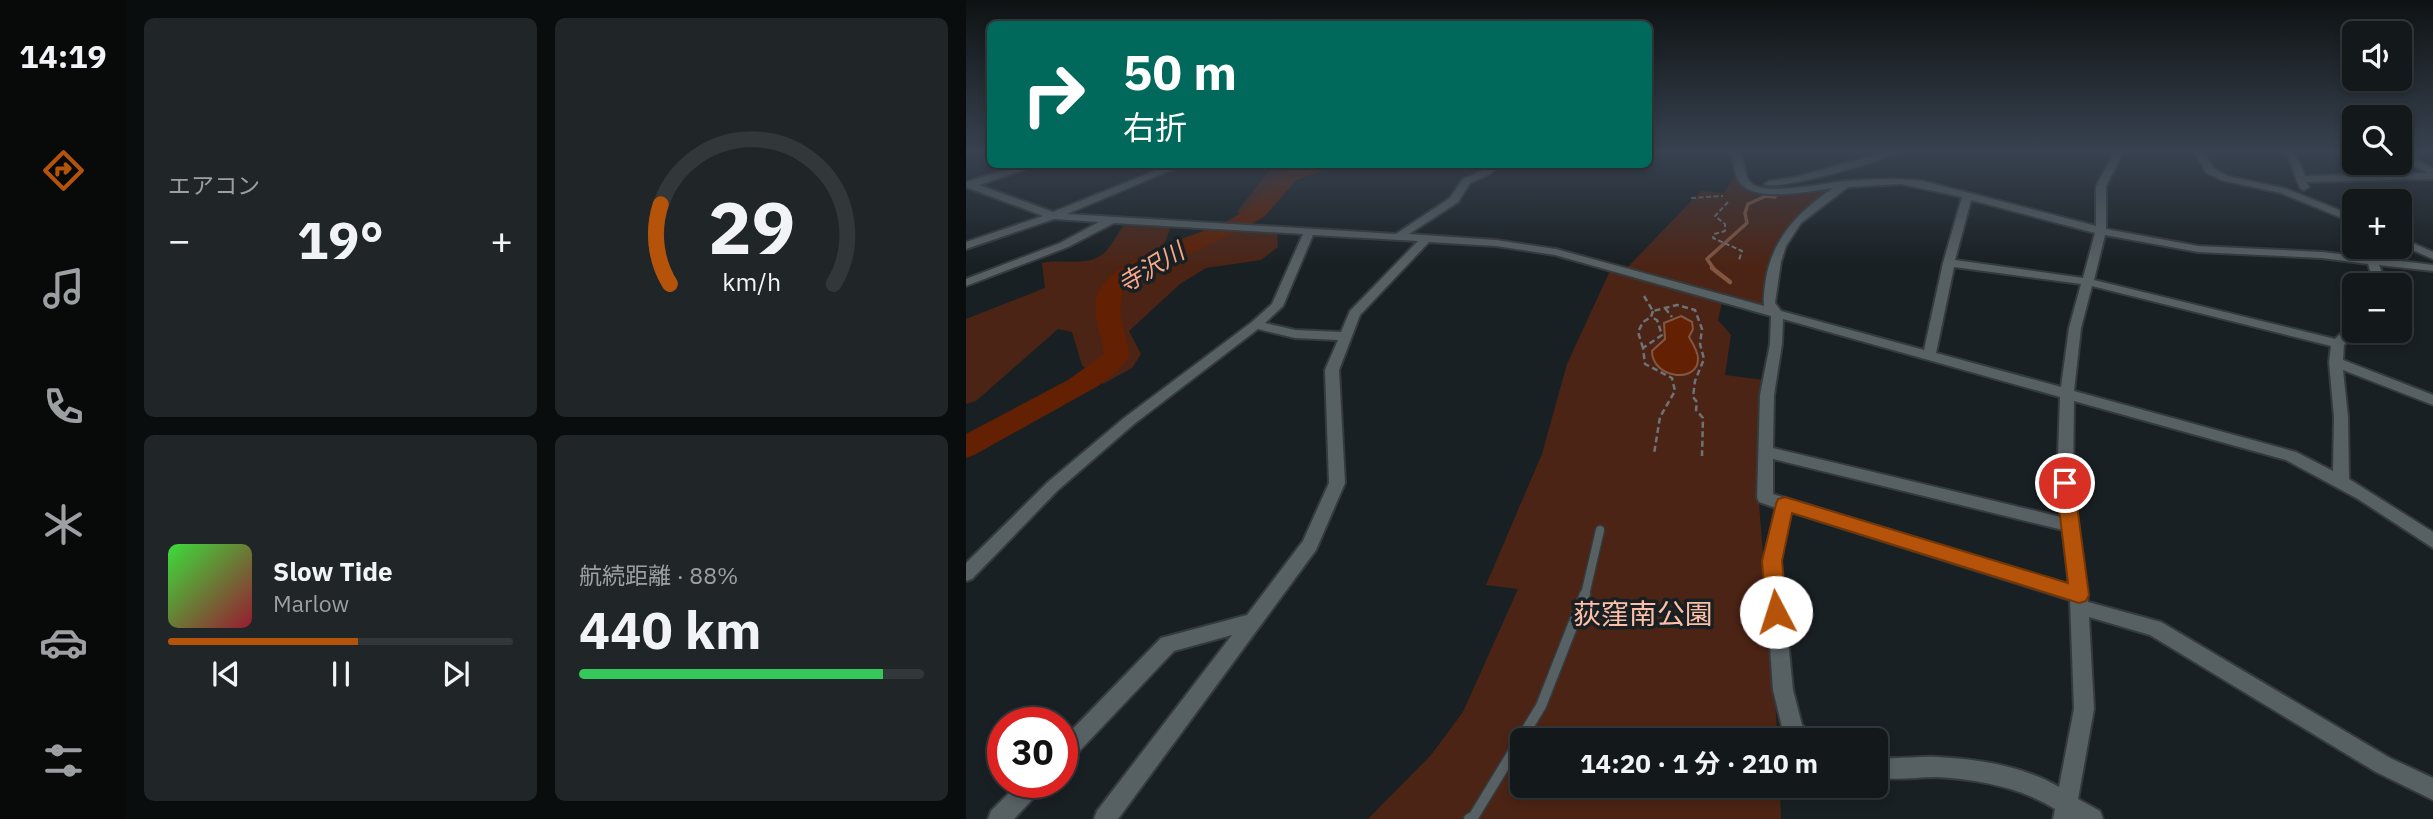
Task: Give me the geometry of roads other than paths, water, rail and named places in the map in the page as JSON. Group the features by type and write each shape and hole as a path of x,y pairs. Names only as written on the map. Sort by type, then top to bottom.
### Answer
{"street":[{"path":"982,190 1053,216 1496,243 1556,252 2291,456 2381,503 2433,541"},
{"path":"966,246 1053,216 1116,190"},
{"path":"1398,237 1454,200 1460,190"},
{"path":"1766,190 1793,190"},
{"path":"1836,190 1807,210 1783,239 1772,266 1769,304 1777,313 1776,344 1767,395 1765,498 2155,628 2383,765 2433,789"},
{"path":"1946,190 2101,231 2198,249 2322,255 2433,268"},
{"path":"2065,812 2084,709 2080,601 2065,483 2067,394 2075,328 2101,231 2101,190"},
{"path":"2280,190 2342,215"},
{"path":"2306,190 2314,204"},
{"path":"1929,356 1967,196"},
{"path":"966,284 1064,245 1112,220"},
{"path":"966,574 1054,486 1129,421 1256,325 1277,306 1309,232"},
{"path":"1105,819 1310,545 1337,483 1332,370 1354,314 1425,240"},
{"path":"2412,246 2433,256"},
{"path":"2372,261 2376,273"},
{"path":"1949,263 2088,282 2338,344"},
{"path":"1256,325 1295,334 1345,337"},
{"path":"2341,480 2342,417 2336,362 2338,344 2342,340"},
{"path":"2336,362 2433,400"},
{"path":"1766,452 1984,507 2070,525"},
{"path":"1785,504 1772,561 1783,690 1792,728"},
{"path":"1078,738 1168,644 1252,622"},
{"path":"1888,769 1936,767 1993,774 2040,788 2065,812 2092,819"},
{"path":"999,819 1019,798"}],"lane":[{"path":"1469,819 1474,816 1541,706 1584,598 1600,530"}],"waterway":[{"name":"寺沢川","path":"966,447 1078,386 1117,356 1107,304 1112,289 1122,279 1156,259 1238,224 1258,211 1276,190"},
{"path":"1714,269 1707,259 1747,223 1745,213 1748,204 1766,196 1775,197"},
{"path":"1712,268 1730,282"}],"park label":[{"name":"荻窪南公園","path":"1643,614"}]}
